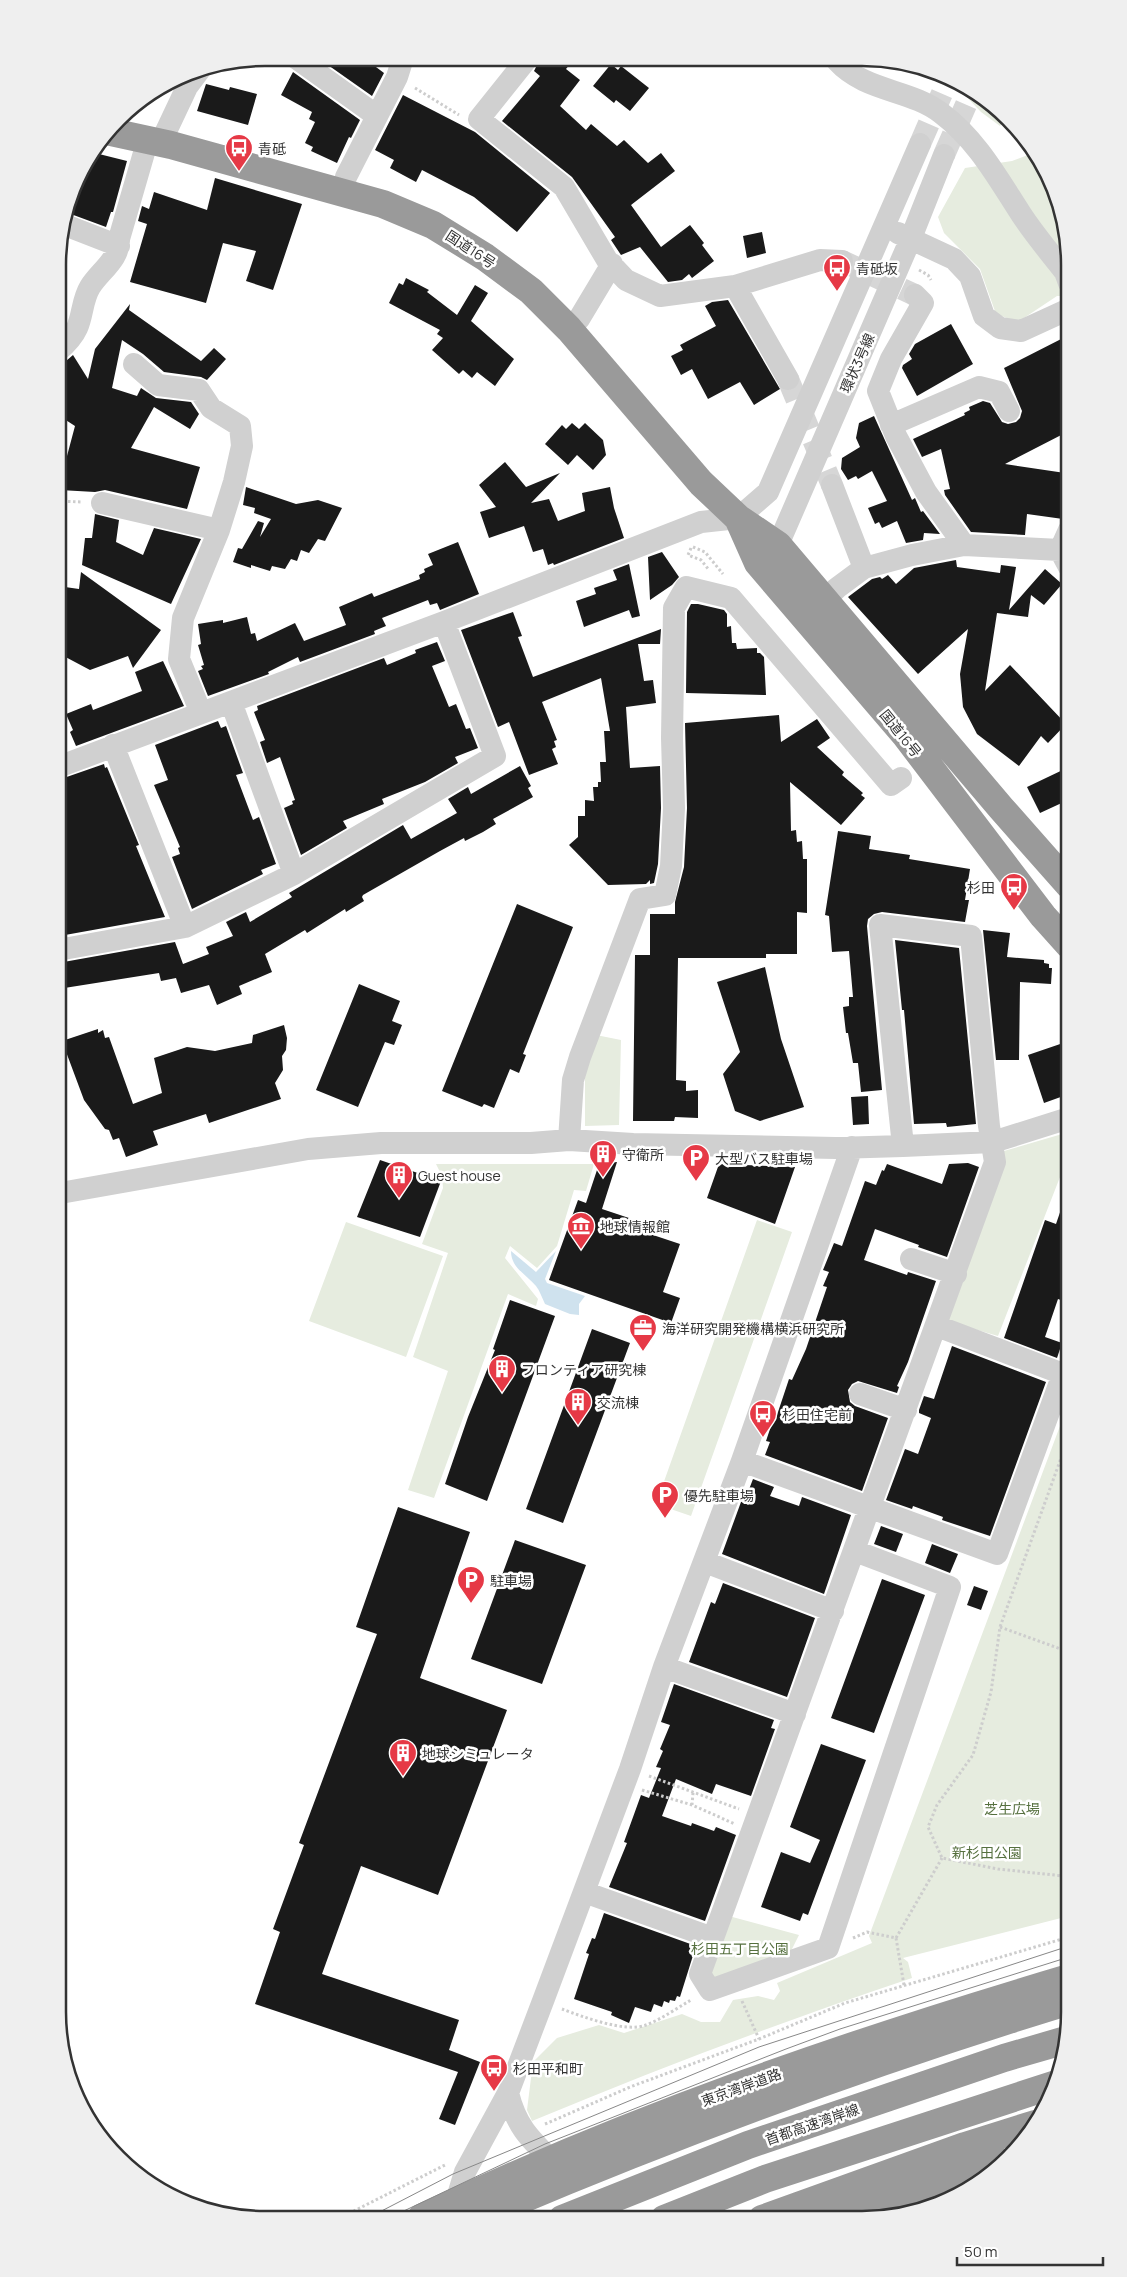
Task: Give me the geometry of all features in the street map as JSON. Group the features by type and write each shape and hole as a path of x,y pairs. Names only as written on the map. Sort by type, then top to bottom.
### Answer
{"highway":[{"name":"国道16号","path":"117,133 154,141 343,191 383,204 433,225 485,256 531,291 569,329 701,483 738,518 778,545 1061,876"},
{"name":"国道16号","path":"738,518 758,563 804,620 906,736 1037,908 1061,936"},
{"name":"東京湾岸道路","path":"457,2210 551,2160 752,2082 993,2001 1061,1980"},
{"path":"494,2211 582,2173 804,2090 962,2034 1061,2004"},
{"name":"首都高速湾岸線","path":"582,2211 748,2145 1004,2058 1058,2042"},
{"path":"684,2211 765,2179 1046,2087"},
{"path":"784,2211 965,2146 1023,2128"},
{"path":"851,2211 987,2167"}],"street":[{"path":"307,66 377,116"},
{"path":"343,191 346,177 377,116 398,66"},
{"path":"521,66 479,120 564,187 607,260 626,280 660,296 735,286 820,260 842,261"},
{"path":"842,66 866,83 927,104 942,114 967,136 993,168 1022,215 1061,268"},
{"path":"66,344 77,328 82,306 90,288 112,259 119,246 119,239 154,141 192,80"},
{"path":"66,764 444,622 701,522 738,518 768,492 920,144"},
{"name":"環状3号線","path":"758,563 778,545 911,238 944,155"},
{"path":"70,227 119,246"},
{"path":"883,227 954,259 970,276 984,316 1000,328 1020,331 1061,313"},
{"path":"569,329 579,319 612,264"},
{"path":"735,286 788,379"},
{"path":"915,295 922,303 891,359 878,391 892,425 926,492 964,545"},
{"path":"134,364 158,385 199,390 211,408 240,426 242,446 219,530 183,618 179,659 201,713"},
{"path":"892,425 979,386 999,392 1009,411"},
{"path":"832,486 864,568"},
{"path":"102,503 219,530"},
{"path":"804,620 837,588 864,568 912,555 964,545 1061,559"},
{"path":"569,1140 574,1080 583,1048 640,899 664,895 669,876 674,808 672,738 674,608 686,587 731,598 891,785 901,778"},
{"path":"66,946 185,927 294,874 495,756 444,622"},
{"path":"230,702 294,874"},
{"path":"113,745 185,927"},
{"path":"855,1551 950,1587 828,1948 710,1990 700,1974 754,1823 795,1714 855,1551 871,1508 995,1162 989,1126 971,936 880,925 903,1146"},
{"path":"66,1192 308,1149 381,1143 532,1143 569,1140 633,1144 903,1146 993,1142 1061,1121"},
{"path":"457,2210 465,2172 508,2093 584,1892 664,1667 742,1461 852,1147"},
{"path":"911,1259 956,1274"},
{"path":"937,1326 1061,1373"},
{"path":"742,1461 997,1554 1061,1379"},
{"path":"860,1394 906,1410"},
{"path":"705,1562 833,1611"},
{"path":"664,1667 795,1714"},
{"path":"584,1892 713,1938"},
{"path":"508,2093 512,2111 525,2133 551,2160"}],"path":[{"path":"401,66 474,125 479,120"},
{"path":"918,270 928,275"},
{"path":"670,534 705,552 727,578"},
{"path":"942,1858 928,1827 937,1805 974,1755 991,1692 1000,1627 1061,1458"},
{"path":"1000,1627 1061,1649"},
{"path":"626,1777 693,1793 754,1823"},
{"path":"626,1777 692,1805 754,1823"},
{"path":"692,1805 693,1793"},
{"path":"942,1858 1008,1870 1061,1876"},
{"path":"904,1985 896,1938 942,1858"},
{"path":"828,1948 866,1932 896,1938"},
{"path":"525,2133 630,2087 759,2039 845,2004 1061,1939"},
{"path":"543,2001 577,2015 629,2028 646,2026 710,1990"},
{"path":"742,2000 759,2039"},
{"path":"354,2211 434,2170 473,2155"}],"green space":[{"path":"966,96 983,107 1001,124 1000,126 981,112"},
{"path":"1027,155 1046,189 1057,226 1061,265 1061,296 1057,296 1018,322 996,314 980,269 944,233 938,217 965,168 1012,161"},
{"path":"596,1035 621,1040 619,1125 585,1126 585,1077"},
{"path":"1061,1134 1061,1175 998,1336 943,1320 1004,1151"},
{"path":"436,1164 594,1164 586,1191 574,1190 557,1246 537,1268 510,1246 505,1258 538,1299 536,1306 508,1294 434,1498 408,1490 448,1371 413,1357 448,1253 422,1244 443,1188 442,1176"},
{"path":"757,1220 792,1232 691,1516 656,1504"},
{"path":"346,1222 443,1256 406,1357 309,1321"},
{"name":"新杉田公園","path":"1061,1423 1061,1918 903,1958 908,1962 912,1978 721,2046 532,2121 527,2110 533,2062 557,2038 599,2025 624,2033 682,2014 701,2022 720,2022 733,2000 758,1996 774,2000 780,1991 777,1983 872,1943 869,1936"},
{"name":"杉田五丁目公園","path":"725,1915 799,1935 789,1955 719,1985 704,1967"}],"water":[{"path":"511,1251 536,1272 556,1251 545,1279 547,1283 585,1296 579,1304 579,1315 570,1314 545,1304 536,1286 516,1266"}],"building":[{"path":"329,66 375,66 384,73 372,96"},
{"path":"536,66 568,66 566,69 580,80 560,106 586,130 591,124 617,146 624,140 648,163 661,153 675,171 631,205 661,247 690,225 704,243 702,245 714,261 692,278 689,274 682,280 668,282 640,247 621,255 611,240 615,237 572,177 502,121 540,76 534,71"},
{"path":"609,66 613,66 618,70 621,66 649,88 630,111 616,100 614,103 593,86"},
{"path":"293,72 360,120 351,138 349,137 337,163 311,151 313,147 305,143 315,122 309,119 312,112 281,95"},
{"path":"206,84 229,90 230,87 257,94 248,125 197,111"},
{"path":"403,95 475,132 550,193 517,232 474,197 422,170 416,182 390,168 394,160 375,150"},
{"path":"100,154 127,161 113,212 111,212 106,227 73,215 81,189"},
{"path":"215,178 302,204 273,290 246,281 256,251 223,243 206,303 130,282 147,224 138,221 142,206 149,209 154,192 207,210"},
{"path":"762,232 766,253 747,258 743,236"},
{"path":"406,278 429,290 427,292 457,315 475,285 488,293 471,321 514,359 495,386 477,372 472,378 463,370 459,374 432,350 443,338 437,334 440,330 389,303 399,283 403,285"},
{"path":"728,300 780,389 754,405 740,382 708,399 692,369 681,375 671,356 683,350 680,345 716,326 705,306 712,302"},
{"path":"130,304 129,310 201,361 214,348 226,359 207,380 201,377 164,372 143,354 122,340 112,388 137,396 141,388 156,398 191,402 199,414 190,429 154,407 131,448 200,467 187,509 105,490 95,492 66,490 66,456 75,426 66,420 66,361 73,355 88,379 95,349"},
{"path":"951,324 973,364 917,396 902,368 903,365 912,359 909,354 915,344"},
{"path":"1061,339 1061,435 1005,464 1061,472 1061,519 1027,514 1025,535 971,532 945,495 944,490 950,489 941,449 922,457 913,439 965,415 964,413 970,410 969,407 983,401 990,403 1002,422 1008,424 1016,422 1020,418 1022,411 1004,368"},
{"path":"874,416 912,500 915,498 921,512 923,511 940,534 924,533 923,540 906,543 897,521 882,528 879,522 875,524 868,508 887,501 872,471 858,479 856,476 848,480 841,469 842,458 860,447 856,438 859,423"},
{"path":"572,423 579,429 585,423 603,440 606,455 593,470 577,455 568,465 545,444 562,425 566,429"},
{"path":"505,462 526,487 560,473 531,503 549,499 558,521 585,511 582,493 610,487 614,508 624,538 554,565 553,563 548,565 543,549 533,552 524,526 489,538 480,512 496,507 479,485"},
{"path":"246,487 296,504 318,500 342,508 325,541 318,539 309,553 301,550 297,561 291,559 285,569 272,566 270,571 251,565 251,568 233,562 238,548 242,549 258,521 264,523 260,537 271,519 254,513 255,508 243,505"},
{"path":"95,514 119,520 116,542 143,555 154,528 201,539 171,604 82,565 85,538 92,538"},
{"path":"458,542 479,594 440,610 437,603 430,605 428,600 382,618 386,626 374,631 375,634 300,662 298,657 268,672 269,674 208,696 198,671 203,669 201,666 204,665 198,645 201,644 198,624 223,620 223,623 247,617 251,634 255,633 257,641 295,623 304,641 346,625 339,607 372,593 374,597 420,579 419,575 425,572 424,569 433,565 428,554"},
{"path":"662,552 679,577 672,585 650,600 648,557"},
{"path":"956,560 957,567 1000,573 1001,565 1016,567 1009,610 1045,569 1061,583 1044,605 1031,595 1028,617 997,613 985,691 1010,665 1061,719 1061,729 1048,743 1041,736 1019,766 977,734 963,707 960,674 968,629 918,674 848,597 872,579 880,577 882,579 888,575 896,584 914,568"},
{"path":"629,564 640,616 632,618 629,610 584,627 576,601 596,594 594,588 617,580 613,570"},
{"path":"81,572 161,630 133,668 128,656 90,670 66,657 66,587 79,589"},
{"path":"691,604 724,610 727,614 727,627 731,626 732,643 736,643 737,649 757,648 757,653 764,657 766,695 686,693 687,612"},
{"path":"513,612 522,636 518,637 533,677 661,629 660,644 638,644 644,681 653,680 656,703 626,707 630,768 660,766 661,808 658,864 654,883 650,884 650,880 646,884 608,885 569,845 578,837 578,816 585,816 585,800 594,801 593,787 598,787 598,782 601,782 600,762 606,762 604,731 610,731 601,678 542,702 557,740 554,741 556,747 552,749 558,764 529,775 509,722 498,727 461,630"},
{"path":"437,642 445,661 432,666 449,707 456,704 466,729 470,728 478,748 455,757 458,763 425,782 382,799 384,804 343,821 347,828 301,855 284,808 293,804 292,801 295,800 280,757 267,763 260,742 265,740 254,712 258,710 257,706 384,658 387,665 416,653 415,650"},
{"path":"163,661 184,706 76,746 70,732 73,730 66,714 91,704 93,710 142,691 135,672"},
{"path":"779,715 781,742 817,719 830,738 817,747 844,772 842,775 863,793 861,795 865,798 841,825 790,782 791,831 796,830 797,842 802,841 803,859 807,859 807,913 797,912 797,954 766,954 766,958 678,958 676,1080 686,1081 686,1091 698,1090 698,1118 675,1117 674,1121 633,1121 635,955 650,955 650,914 675,914 675,902 684,867 687,808 685,723"},
{"path":"218,721 221,728 226,726 243,773 236,775 253,820 259,817 276,864 261,870 263,874 192,909 172,857 180,854 178,848 180,847 154,785 168,780 155,745"},
{"path":"104,764 105,768 107,767 139,845 136,846 165,917 66,935 66,777"},
{"path":"520,766 531,786 528,788 533,797 493,819 496,824 483,832 465,841 464,838 440,851 363,895 364,901 346,912 345,909 307,933 305,930 265,954 272,972 239,986 242,994 217,1005 209,985 181,993 176,978 161,981 159,973 66,988 66,962 175,942 183,964 209,954 206,947 233,936 226,922 246,912 250,922 292,897 289,893 403,825 411,839 457,813 448,799 468,787 471,794"},
{"path":"1061,771 1061,803 1040,813 1027,787"},
{"path":"838,831 871,836 869,849 910,855 909,859 970,869 965,900 969,900 965,922 882,912 874,914 868,919 867,926 882,1090 861,1092 858,1063 853,1063 848,1033 846,1033 843,1007 849,1006 849,997 853,997 849,951 832,952 829,916 825,915"},
{"path":"517,904 573,927 523,1054 526,1055 519,1073 510,1069 494,1108 484,1104 482,1107 442,1091"},
{"path":"983,930 1010,933 1007,957 1044,960 1044,963 1049,964 1049,968 1052,968 1051,984 1020,982 1019,1060 996,1060"},
{"path":"895,940 959,948 976,1124 947,1127 946,1123 914,1124 904,1010 902,1010"},
{"path":"765,967 781,1039 804,1107 760,1121 735,1111 723,1074 740,1052 717,982"},
{"path":"359,984 400,1001 392,1021 402,1025 394,1045 385,1042 358,1107 316,1090"},
{"path":"284,1025 287,1038 286,1050 282,1056 283,1070 275,1083 281,1099 209,1123 206,1114 153,1131 158,1145 126,1157 119,1138 113,1140 109,1130 105,1129 84,1100 66,1052 66,1040 98,1029 98,1033 103,1030 105,1038 109,1037 133,1104 162,1093 154,1058 187,1047 215,1051 252,1043 253,1035"},
{"path":"1061,1044 1061,1097 1044,1103 1028,1055"},
{"path":"868,1096 869,1124 853,1125 851,1097"},
{"name":"Guest house","path":"380,1160 441,1181 420,1237 357,1217"},
{"name":"地球情報館","path":"617,1162 602,1209 635,1220 632,1228 680,1244 663,1292 680,1298 671,1323 549,1280 578,1200 586,1203 599,1164"},
{"path":"968,1163 979,1167 947,1257 875,1229 864,1260 907,1275 908,1272 936,1281 908,1362 897,1386 899,1387 897,1393 858,1381 852,1384 848,1390 850,1402 855,1406 888,1418 862,1491 765,1455 770,1442 766,1441 773,1420 775,1421 789,1379 792,1380 806,1349 827,1287 823,1286 829,1272 823,1270 834,1243 842,1246 865,1181 876,1185 882,1170 884,1171 887,1164 942,1184 949,1164"},
{"path":"719,1164 795,1167 775,1224 707,1198"},
{"path":"1061,1209 1061,1300 1058,1299 1045,1337 1061,1343 1057,1358 1004,1338 1045,1220 1056,1224"},
{"name":"フロンティア研究棟","path":"510,1300 555,1316 487,1501 445,1484 468,1417 495,1350 493,1349"},
{"name":"交流棟","path":"592,1329 630,1343 563,1523 526,1509"},
{"path":"952,1346 1046,1382 990,1536 942,1520 943,1517 913,1506 912,1509 886,1500 905,1449 918,1454 931,1418 919,1413 919,1410 924,1396 934,1399"},
{"path":"753,1479 774,1487 770,1496 799,1506 802,1497 851,1515 824,1594 722,1554 745,1491 748,1492"},
{"path":"398,1507 470,1532 420,1678 507,1710 438,1895 361,1866 322,1974 459,2020 449,2050 480,2062 455,2125 439,2119 458,2072 255,2004 280,1932 273,1929 304,1845 299,1843 377,1634 356,1627"},
{"path":"881,1526 903,1534 896,1552 874,1544"},
{"path":"515,1540 586,1565 542,1684 471,1659"},
{"path":"932,1544 958,1554 950,1573 925,1563"},
{"path":"882,1579 925,1595 874,1733 831,1718"},
{"path":"723,1583 815,1618 787,1697 689,1662 711,1602 715,1604"},
{"path":"974,1586 988,1591 981,1610 967,1605"},
{"path":"674,1684 774,1720 771,1728 775,1729 751,1796 716,1784 712,1794 676,1779 662,1816 691,1826 692,1823 714,1831 716,1827 736,1835 705,1921 609,1887 627,1843 624,1842 641,1795 649,1798 661,1768 656,1767 663,1751 660,1749 670,1725 661,1722"},
{"path":"821,1744 866,1760 808,1915 803,1913 800,1921 761,1907 781,1852 810,1863 820,1840 790,1827"},
{"path":"604,1913 696,1946 680,1997 677,1996 675,2001 670,2000 669,2003 664,2001 662,2007 654,2004 651,2012 635,2007 629,2023 611,2015 612,2012 574,1999 589,1954 586,1953 592,1938 595,1939"}],"tunnel":[{"path":"920,144 946,85"},
{"path":"944,155 969,98"},
{"path":"842,261 915,295"},
{"path":"788,379 832,485"}],"tram line":[{"path":"382,2211 453,2174 759,2047 1061,1949"},
{"path":"404,2211 545,2144 786,2049 840,2029 1061,1960"}],"place":[{"name":"青砥","path":"239,172"},
{"name":"青砥坂","path":"837,292"},
{"name":"杉田","path":"1014,911"},
{"name":"守衛所","path":"603,1178"},
{"name":"大型バス駐車場","path":"696,1182"},
{"name":"Guest house","path":"399,1199"},
{"name":"地球情報館","path":"581,1250"},
{"name":"海洋研究開発機構横浜研究所","path":"643,1352"},
{"name":"フロンティア研究棟","path":"502,1393"},
{"name":"交流棟","path":"578,1426"},
{"name":"杉田住宅前","path":"763,1438"},
{"name":"優先駐車場","path":"665,1519"},
{"name":"駐車場","path":"471,1604"},
{"name":"地球シミュレータ","path":"403,1777"},
{"name":"杉田平和町","path":"494,2092"}],"park label":[{"name":"芝生広場","path":"1012,1808"}]}
